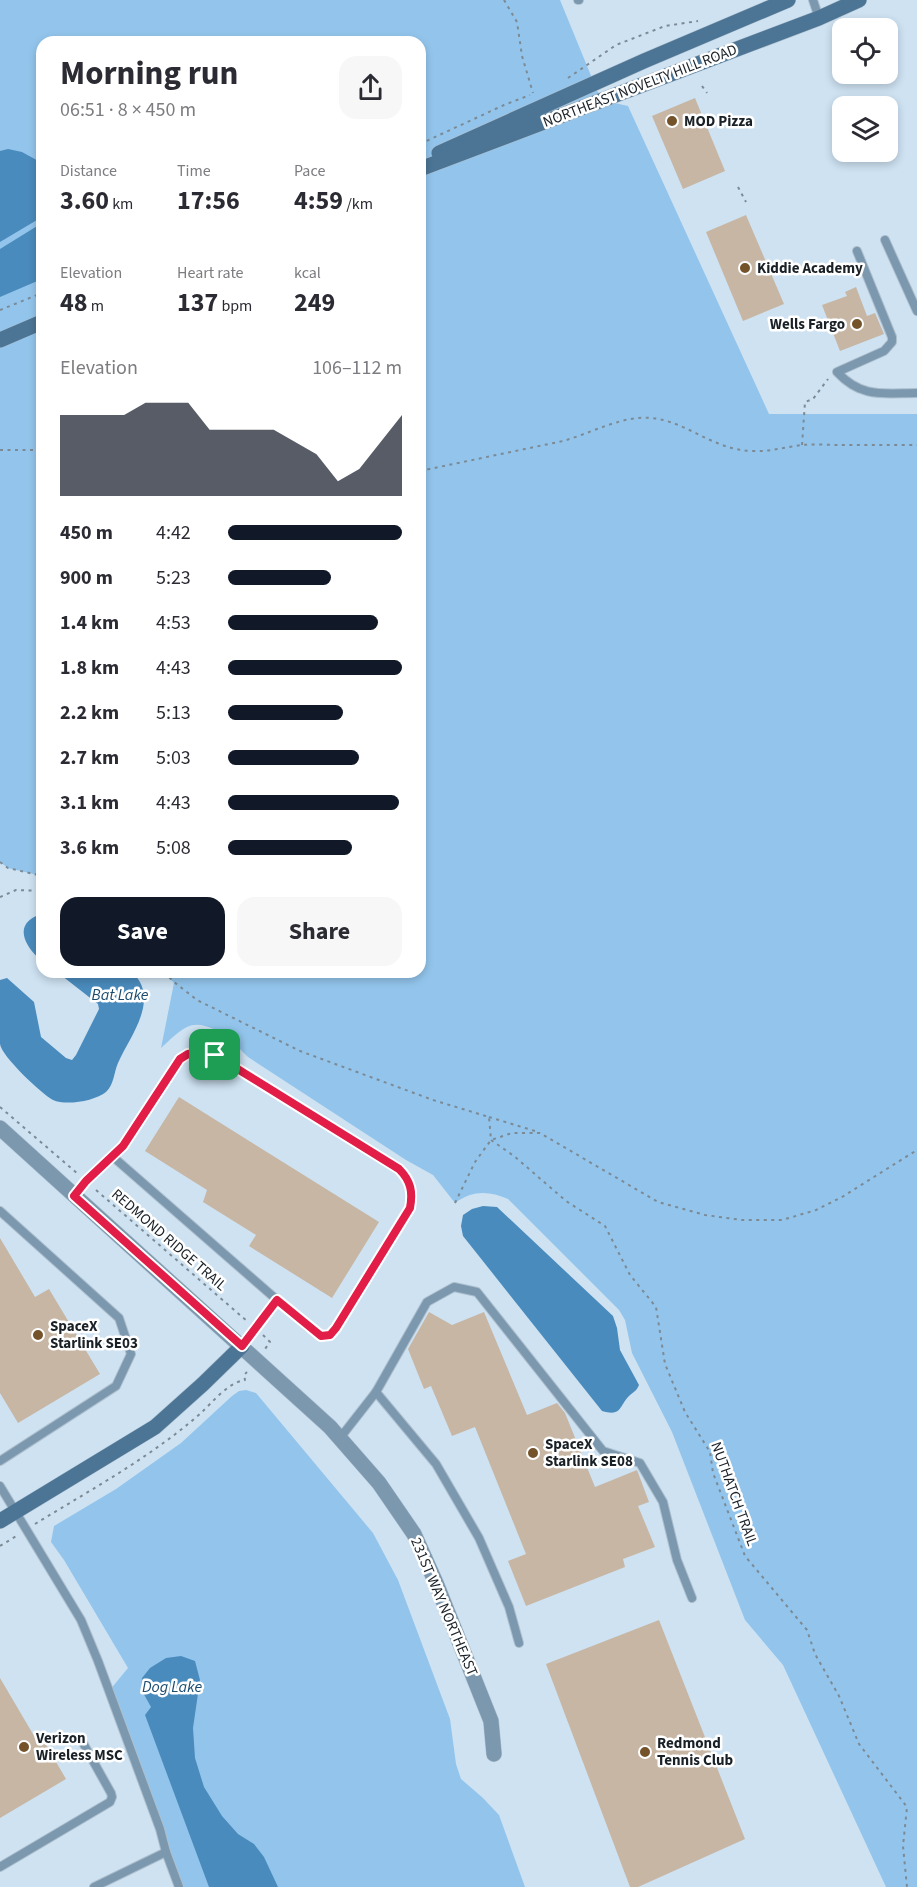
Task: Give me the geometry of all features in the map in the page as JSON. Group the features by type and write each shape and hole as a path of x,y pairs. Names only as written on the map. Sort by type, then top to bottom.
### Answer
{"main road":[{"name":"NORTHEAST NOVELTY HILL ROAD","path":"426,160 644,61 788,0"},
{"name":"NORTHEAST NOVELTY HILL ROAD","path":"426,167 819,18 859,0"},
{"path":"0,340 36,325"},
{"path":"0,1521 155,1427 242,1346"}],"street":[{"name":"231ST WAY NORTHEAST","path":"0,1128 242,1346 340,1438 379,1483 414,1534 459,1638 491,1721 494,1754"}],"lane":[{"path":"813,0 819,18"},
{"path":"885,240 917,311"},
{"path":"833,374 884,351 892,342 857,251"},
{"path":"833,374 868,393 917,393"},
{"path":"74,1196 86,1181 112,1156 123,1146 180,1059 188,1054 201,1052 215,1055 389,1163 407,1177 411,1185 410,1208 336,1328 330,1335 321,1336 112,1156"},
{"path":"0,1211 119,1318 131,1354 116,1386 0,1461"},
{"path":"340,1438 376,1392 427,1302 454,1287 477,1292 603,1451 640,1463 663,1502 676,1560 692,1598"},
{"path":"242,1346 277,1300"},
{"path":"376,1392 436,1464 479,1538 509,1607 519,1644"},
{"path":"0,1486 67,1595 85,1630 160,1829 179,1887"},
{"path":"0,1867 110,1802 111,1792 83,1743"},
{"path":"94,1887 166,1852"}],"path":[{"path":"504,0 517,22 522,56 533,93"},
{"path":"568,78 615,45 665,26 696,22 706,17"},
{"path":"702,86 707,93"},
{"path":"426,141 504,105 541,91"},
{"path":"738,187 746,202"},
{"path":"0,310 36,295"},
{"path":"802,445 805,402 813,399 833,374"},
{"path":"426,470 563,441 637,418 652,418 676,424 717,445 750,451 780,450 802,445 917,445"},
{"path":"0,450 36,450"},
{"path":"0,862 8,868 36,875"},
{"path":"0,897 16,890 36,891"},
{"path":"171,978 197,1000 300,1051 433,1100 540,1133 658,1202 705,1215 742,1220 782,1220 799,1216 833,1201 917,1150"},
{"name":"REDMOND RIDGE TRAIL","path":"0,1107 270,1342"},
{"path":"489,1118 491,1140"},
{"path":"455,1203 475,1162 491,1140 512,1133 540,1133"},
{"name":"NUTHATCH TRAIL","path":"491,1140 521,1162 566,1202 605,1226 630,1275 656,1307 665,1364 685,1412 710,1452 713,1473 745,1556 807,1630 815,1654 839,1696 859,1744 907,1808 903,1846 907,1887"},
{"path":"0,1546 109,1480 182,1429 231,1385 245,1380"}],"shaded area":[{"path":"0,0 560,0 601,100 628,106 769,414 917,414 917,1887 886,1887 783,1665 745,1620 672,1432 632,1353 625,1320 619,1310 508,1199 494,1194 481,1193 468,1196 455,1203 433,1175 406,1160 248,1057 236,1045 212,1028 195,1025 187,1027 161,1048 174,983 169,978 426,978 426,36 36,36 36,875 8,868 0,862"},
{"path":"246,1390 256,1393 373,1533 398,1580 450,1719 456,1764 461,1779 499,1815 525,1887 179,1887 109,1691 128,1668 51,1542 54,1526 116,1489 181,1443 232,1396 239,1391"}],"water":[{"path":"8,149 22,152 36,160 36,221 0,242 0,151"},
{"path":"36,227 36,282 0,297 0,249"},
{"path":"36,916 36,955 25,938 25,926"},
{"name":"Bat Lake","path":"7,978 34,1002 41,1037 66,1058 72,1060 99,1009 98,1004 65,978 136,978 144,994 140,1018 118,1063 111,1086 101,1095 88,1100 65,1103 53,1100 32,1083 2,1050 0,1044 0,980"},
{"path":"483,1206 497,1207 613,1316 620,1350 639,1385 617,1412 602,1411 463,1236 461,1226 463,1215"},
{"name":"Dog Lake","path":"181,1656 195,1661 200,1680 193,1728 195,1758 204,1787 222,1816 238,1834 254,1844 264,1857 278,1887 209,1887 145,1715 151,1707 141,1689 142,1678 150,1668 166,1658"}],"building":[{"path":"695,98 725,171 683,189 652,116"},
{"name":"Kiddie Academy","path":"746,215 784,304 743,321 706,232"},
{"name":"Wells Fargo","path":"856,287 867,316 875,313 884,334 840,351 822,305 847,296 845,292"},
{"path":"179,1097 379,1222 332,1298 249,1246 256,1235 203,1202 207,1190 145,1151"},
{"name":"SpaceX Starlink SE03","path":"0,1238 35,1297 49,1289 100,1374 18,1423 0,1393"},
{"name":"SpaceX Starlink SE08","path":"429,1312 452,1325 484,1312 527,1415 557,1403 565,1413 595,1487 637,1470 649,1502 638,1506 655,1547 623,1559 625,1567 526,1606 508,1561 526,1554 475,1427 452,1436 431,1386 424,1389 408,1349"},
{"name":"Redmond Tennis Club","path":"659,1620 745,1839 638,1887 630,1887 546,1664"},
{"name":"Verizon Wireless MSC","path":"0,1678 40,1746 45,1743 66,1779 0,1818"}],"place":[{"name":"MOD Pizza","path":"672,121"},
{"name":"Kiddie Academy","path":"745,268"},
{"name":"Wells Fargo","path":"857,324"},
{"name":"SpaceX Starlink SE03","path":"38,1335"},
{"name":"SpaceX Starlink SE08","path":"533,1453"},
{"name":"Verizon Wireless MSC","path":"24,1747"},
{"name":"Redmond Tennis Club","path":"645,1752"}],"route":[{"path":"201,1052 215,1055 399,1169 411,1185 410,1208 330,1335 321,1336 277,1300 242,1346 74,1196 86,1181 123,1146 180,1059 188,1054 201,1052"}]}
